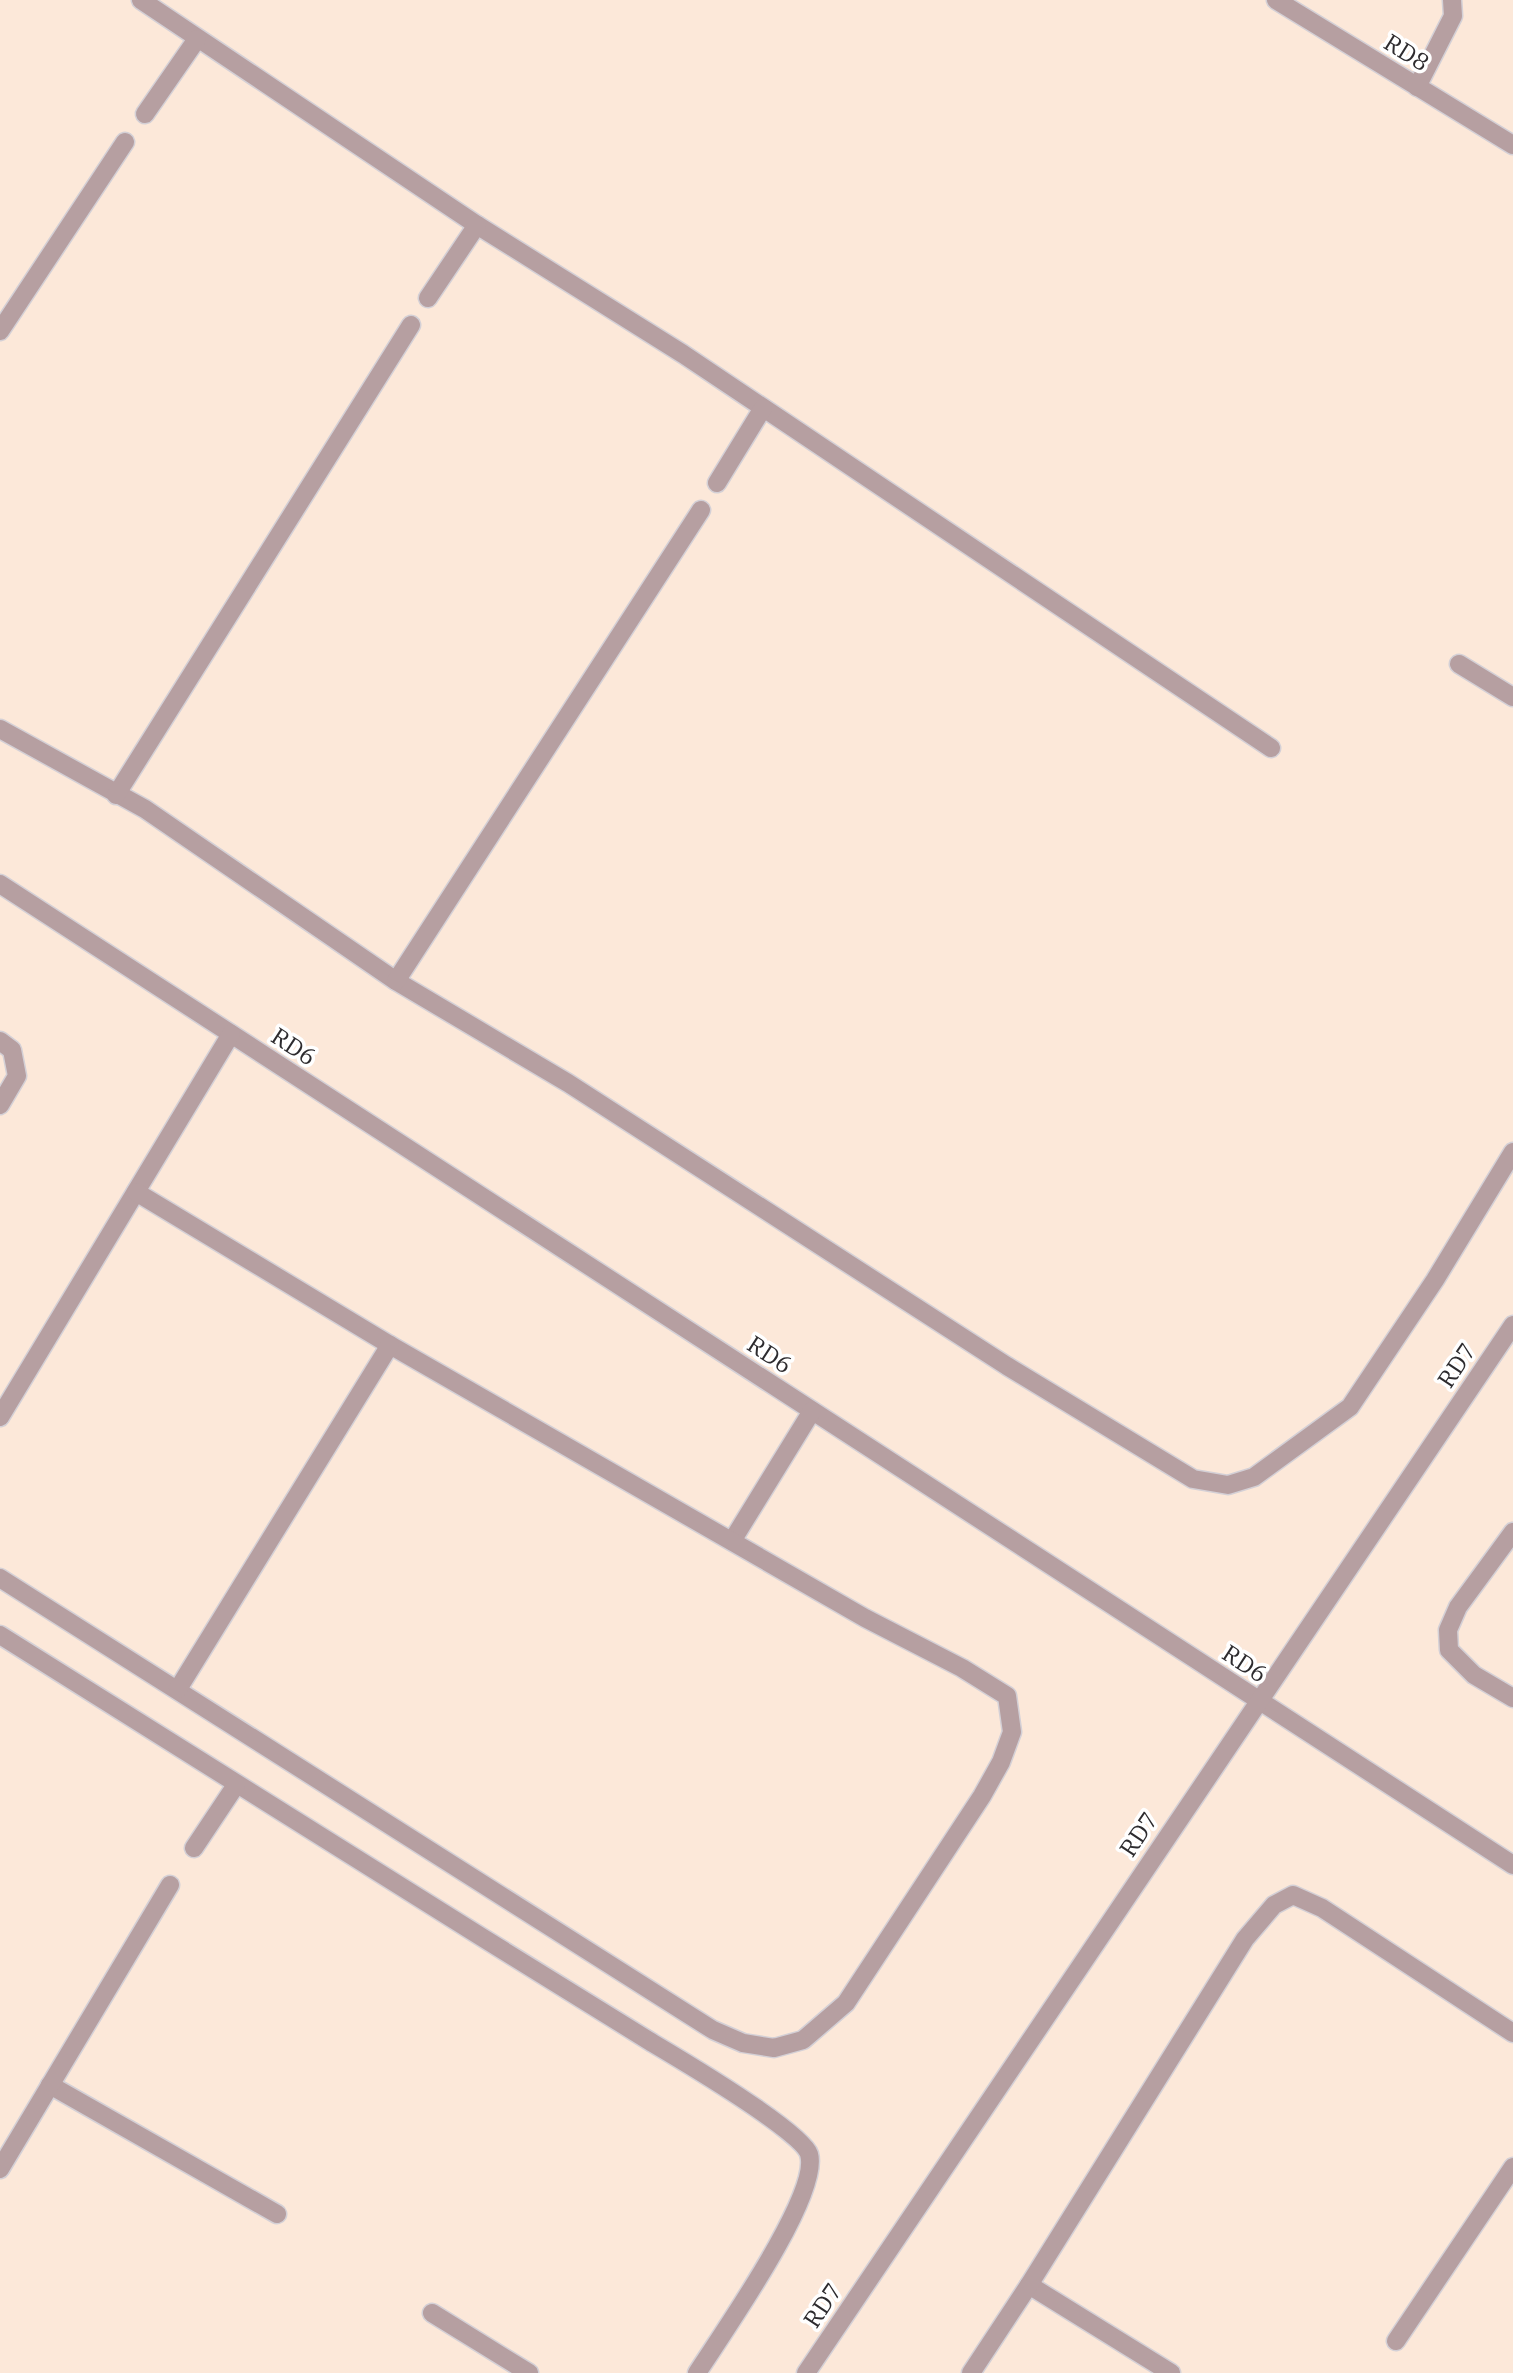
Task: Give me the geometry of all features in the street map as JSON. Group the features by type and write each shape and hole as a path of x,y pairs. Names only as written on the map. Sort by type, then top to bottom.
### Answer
{"lane":[{"path":"142,0 477,225 763,408 1271,748"},
{"name":"RD8","path":"1276,0 1513,145"},
{"path":"1418,87 1453,16 1452,0"},
{"path":"145,114 197,39"},
{"path":"0,331 125,142"},
{"path":"428,298 477,225"},
{"path":"116,795 411,325"},
{"path":"717,483 763,408"},
{"path":"396,981 701,510"},
{"path":"1459,664 1513,697"},
{"path":"0,729 116,795 145,808 396,981 568,1083 1007,1366 1193,1479 1228,1485 1254,1477 1350,1407 1435,1280 1513,1152"},
{"name":"RD6","path":"0,884 1513,1865"},
{"path":"0,1418 231,1034"},
{"path":"0,1041 12,1050 17,1076 0,1105"},
{"path":"0,1578 713,2029 743,2043 774,2048 803,2040 846,2003 982,1796 1012,1732 1007,1696 962,1668 865,1618 390,1345 136,1192"},
{"name":"RD7","path":"806,2373 1257,1700 1511,1331"},
{"path":"178,1689 390,1345"},
{"path":"732,1542 812,1411"},
{"path":"1513,1532 1458,1607 1448,1630 1449,1650 1474,1675 1513,1698"},
{"path":"0,1636 672,2054 788,2130 808,2151 811,2174 777,2247 697,2373"},
{"path":"194,1848 236,1785"},
{"path":"0,2169 170,1885"},
{"path":"971,2373 1245,1939 1274,1905 1293,1895 1322,1908 1513,2033"},
{"path":"50,2085 277,2214"},
{"path":"1396,2341 1513,2166"},
{"path":"1029,2285 1171,2373"},
{"path":"432,2313 529,2373"}],"shaded area":[{"path":"0,0 1513,0 1513,2373 0,2373"}]}
